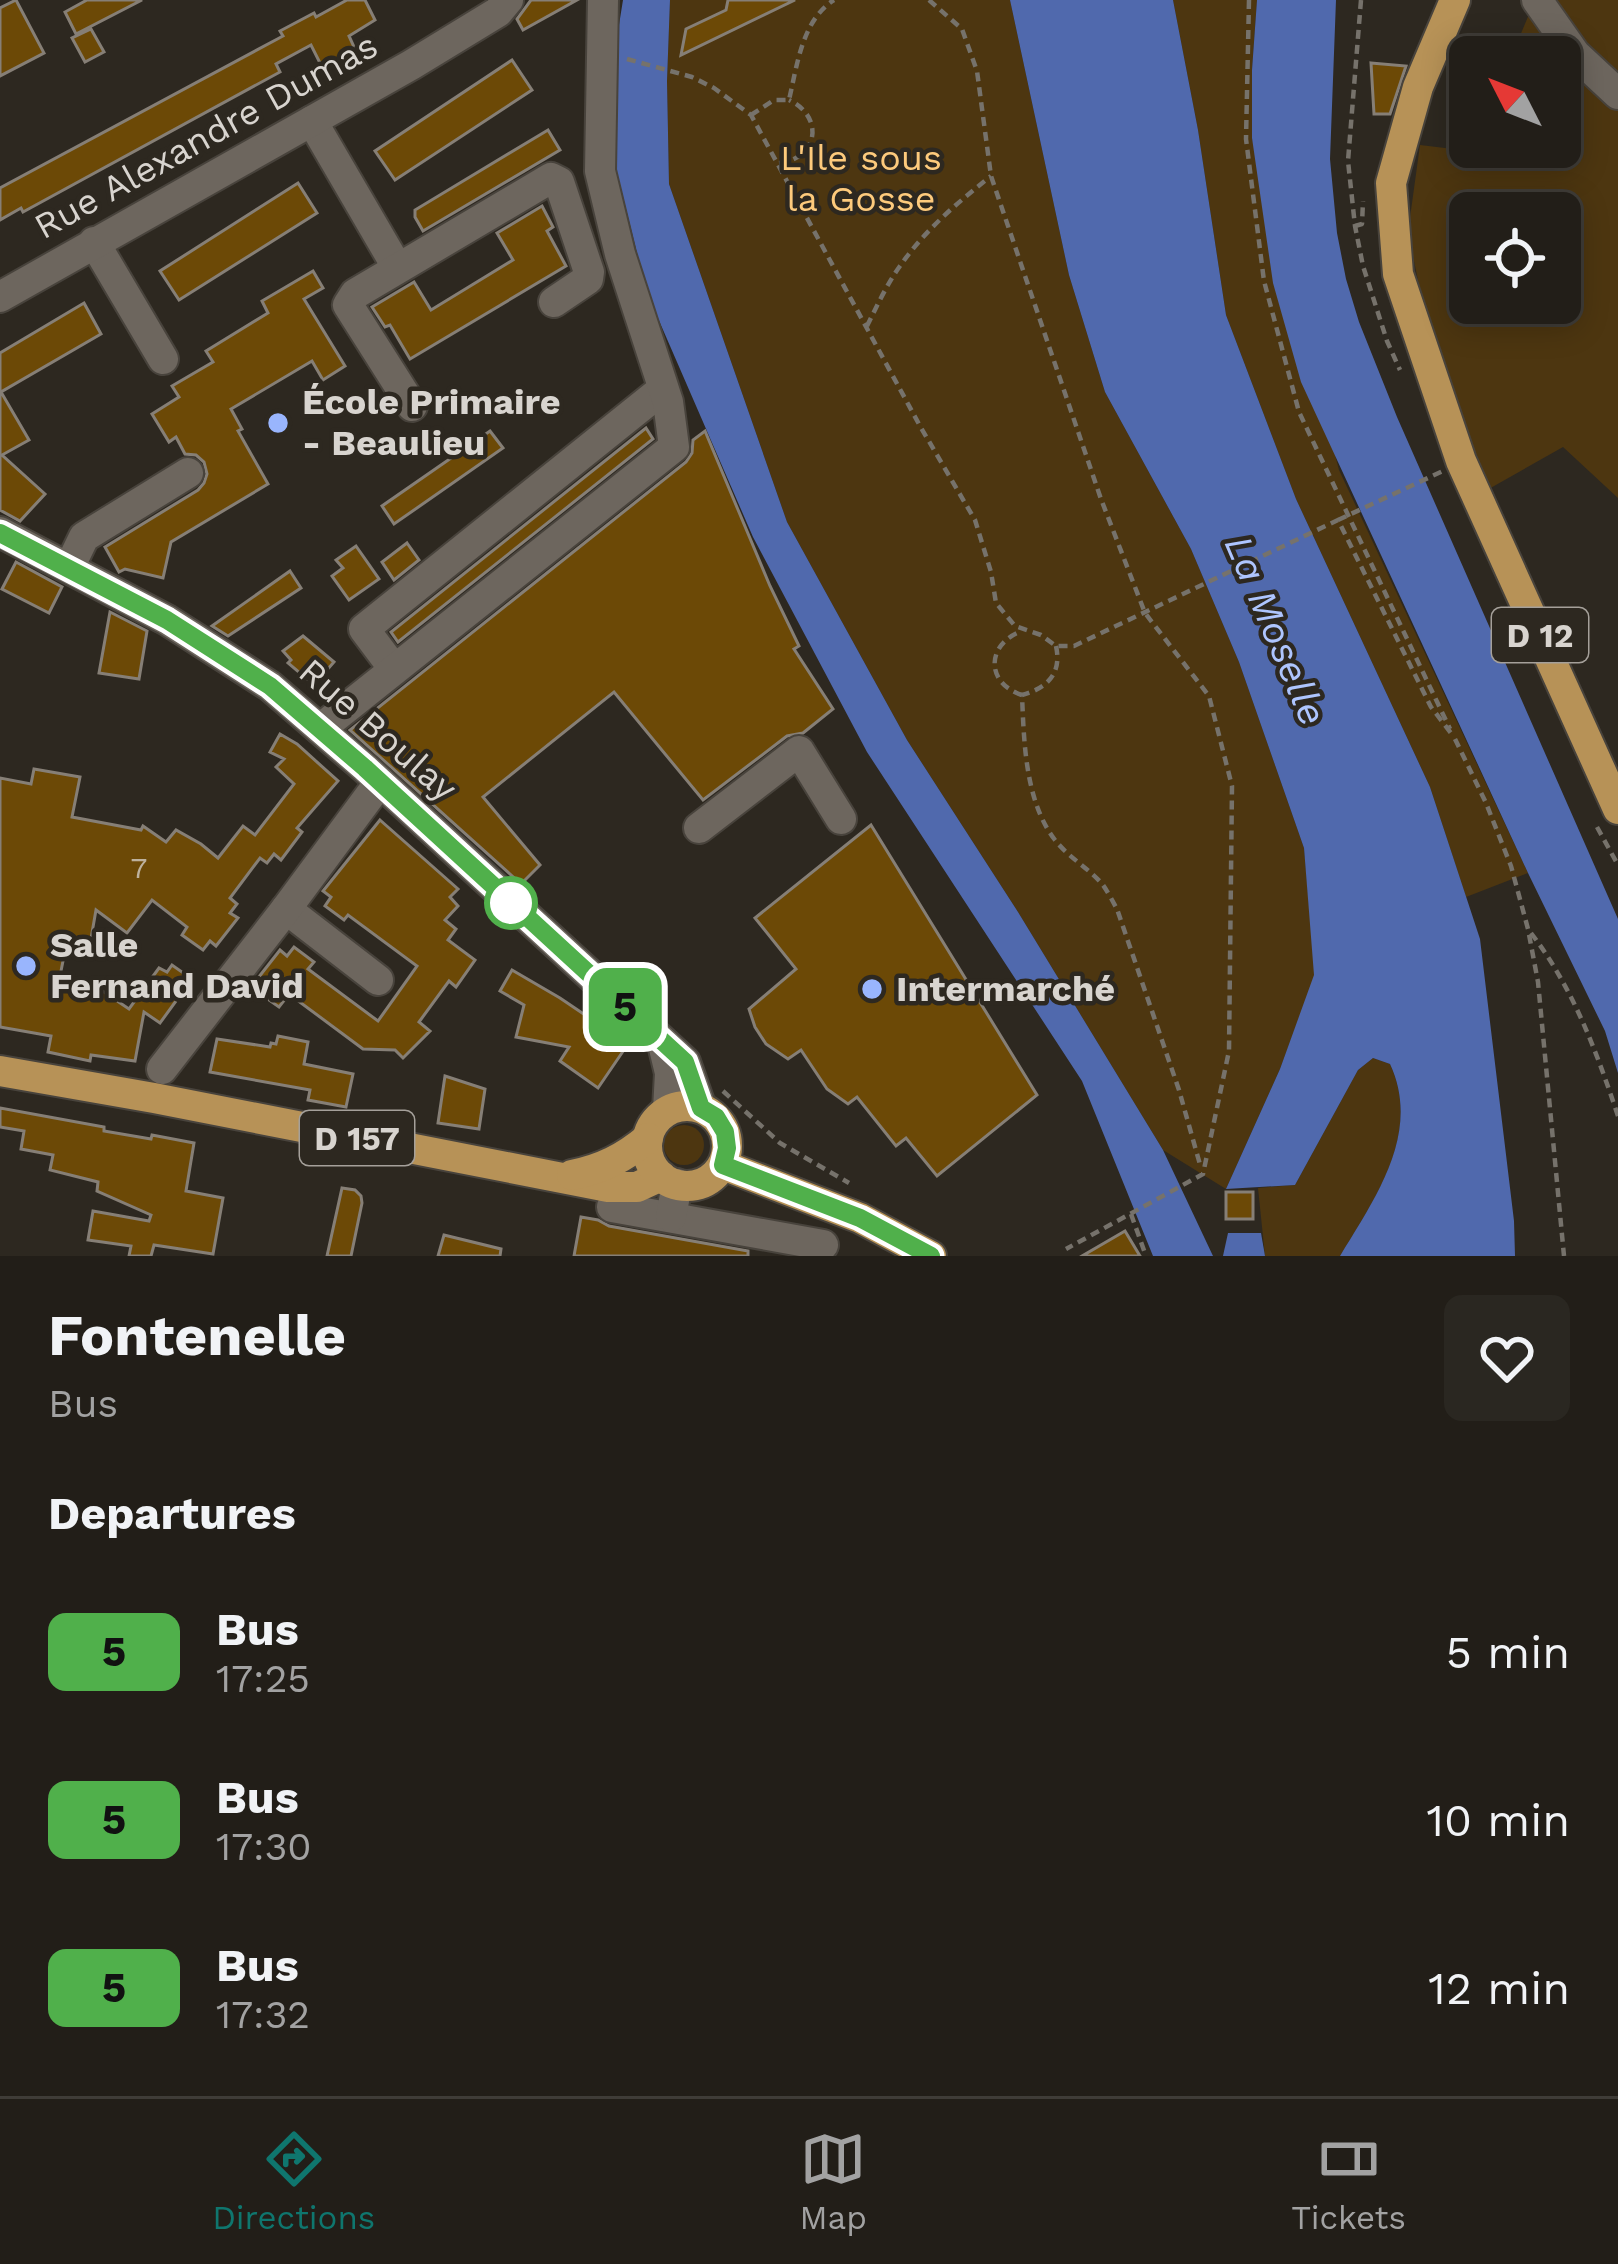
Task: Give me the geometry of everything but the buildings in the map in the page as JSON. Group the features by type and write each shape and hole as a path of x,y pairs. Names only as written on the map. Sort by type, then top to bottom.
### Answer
{"main road":[{"name":"D 12","path":"1455,0 1418,88 1391,183 1398,274 1461,460 1618,809"},
{"name":"D 157","path":"0,1071 608,1187 669,1180"},
{"path":"685,1105 701,1108 716,1117 727,1148 714,1176 687,1186 669,1180 652,1165 648,1138 655,1122 668,1110 685,1105"},
{"name":"D 157","path":"560,1177 602,1169 648,1138"},
{"path":"723,1165 860,1218 931,1256"}],"street":[{"name":"Rue Alexandre Dumas","path":"0,297 429,55 508,0"},
{"path":"320,729 674,446 668,402 620,254 600,171 603,0"},
{"path":"1537,0 1575,54 1618,94"},
{"path":"312,121 397,267"},
{"path":"412,406 348,305 355,294 551,178 559,182 589,272 588,279 554,302"},
{"path":"94,242 164,359"},
{"path":"394,669 364,629 663,389"},
{"path":"69,568 84,537 188,473"},
{"name":"Rue Boulay","path":"0,532 167,620 270,686 685,1062 701,1108"},
{"path":"699,828 799,751 841,819"},
{"path":"162,1069 380,782"},
{"path":"286,909 378,980"},
{"path":"662,1043 670,1073 668,1110"},
{"path":"669,1180 670,1217"},
{"path":"612,1207 823,1245"}],"path":[{"path":"789,100 808,31 834,0"},
{"path":"928,0 962,29 977,71 991,176 1101,499 1145,613 1209,696 1232,786 1229,1051 1203,1174 1066,1249"},
{"path":"1249,0 1246,139 1264,281 1299,412 1486,803 1511,866 1538,982 1564,1256"},
{"path":"602,51 692,77 752,116 975,520 992,572 996,603 1016,626 1056,646 1073,646 1444,470"},
{"path":"752,116 774,100 789,100 807,112 810,143 798,158 779,163"},
{"path":"866,326 922,237 991,176"},
{"path":"1338,520 1431,707 1454,737"},
{"path":"1027,631 1010,636 995,658 1004,686 1022,695 1044,687 1058,669 1056,646"},
{"path":"1022,695 1024,753 1040,809 1053,837 1102,884 1117,909 1180,1090 1203,1174"},
{"path":"1528,929 1578,1007 1618,1116"},
{"path":"689,1071 707,1076 780,1143 852,1185"},
{"path":"1131,1214 1146,1256"}],"green space":[{"name":"L'Ile sous la Gosse","path":"670,0 1010,0 1069,275 1105,392 1191,549 1239,662 1304,848 1315,975 1280,1069 1226,1189 1163,1150 907,740 787,522 669,184"},
{"path":"1173,0 1257,0 1252,138 1339,470 1528,873 1466,897 1430,787 1296,499 1226,315"},
{"path":"1535,0 1618,0 1618,498 1563,447 1487,490 1425,314 1408,232 1420,145 1449,148 1449,168 1581,168 1581,36 1520,36"},
{"path":"1373,1058 1390,1064 1401,1115 1380,1188 1340,1256 1265,1256 1258,1188 1295,1185 1358,1070"},
{"path":"684,1125 698,1131 704,1145 698,1159 684,1165 670,1159 664,1145 670,1131"}],"water":[{"path":"623,0 670,0 669,184 787,522 907,740 1163,1150 1213,1256 1153,1256 1082,1081 867,752 753,537 647,293 616,169 610,81"},
{"name":"La Moselle","path":"1010,0 1173,0 1226,315 1296,499 1430,787 1480,939 1515,1256 1340,1256 1380,1188 1397,1140 1398,1090 1390,1064 1373,1058 1358,1070 1295,1185 1226,1189 1280,1069 1314,975 1304,848 1239,662 1191,549 1105,392 1069,275"},
{"path":"1257,0 1336,0 1330,159 1346,279 1397,417 1618,919 1618,1073 1605,1031 1301,382 1273,283 1252,138"},
{"path":"1228,1233 1261,1233 1265,1256 1223,1256"}],"bus line":[{"name":"5","path":"0,533 167,620 270,686 342,748 685,1062 701,1108 716,1117 725,1132 723,1165 860,1218 931,1256"}],"place":[{"name":"École Primaire - Beaulieu","path":"278,423"},
{"name":"Salle Fernand David","path":"26,966"},
{"name":"Intermarché","path":"872,989"}]}
